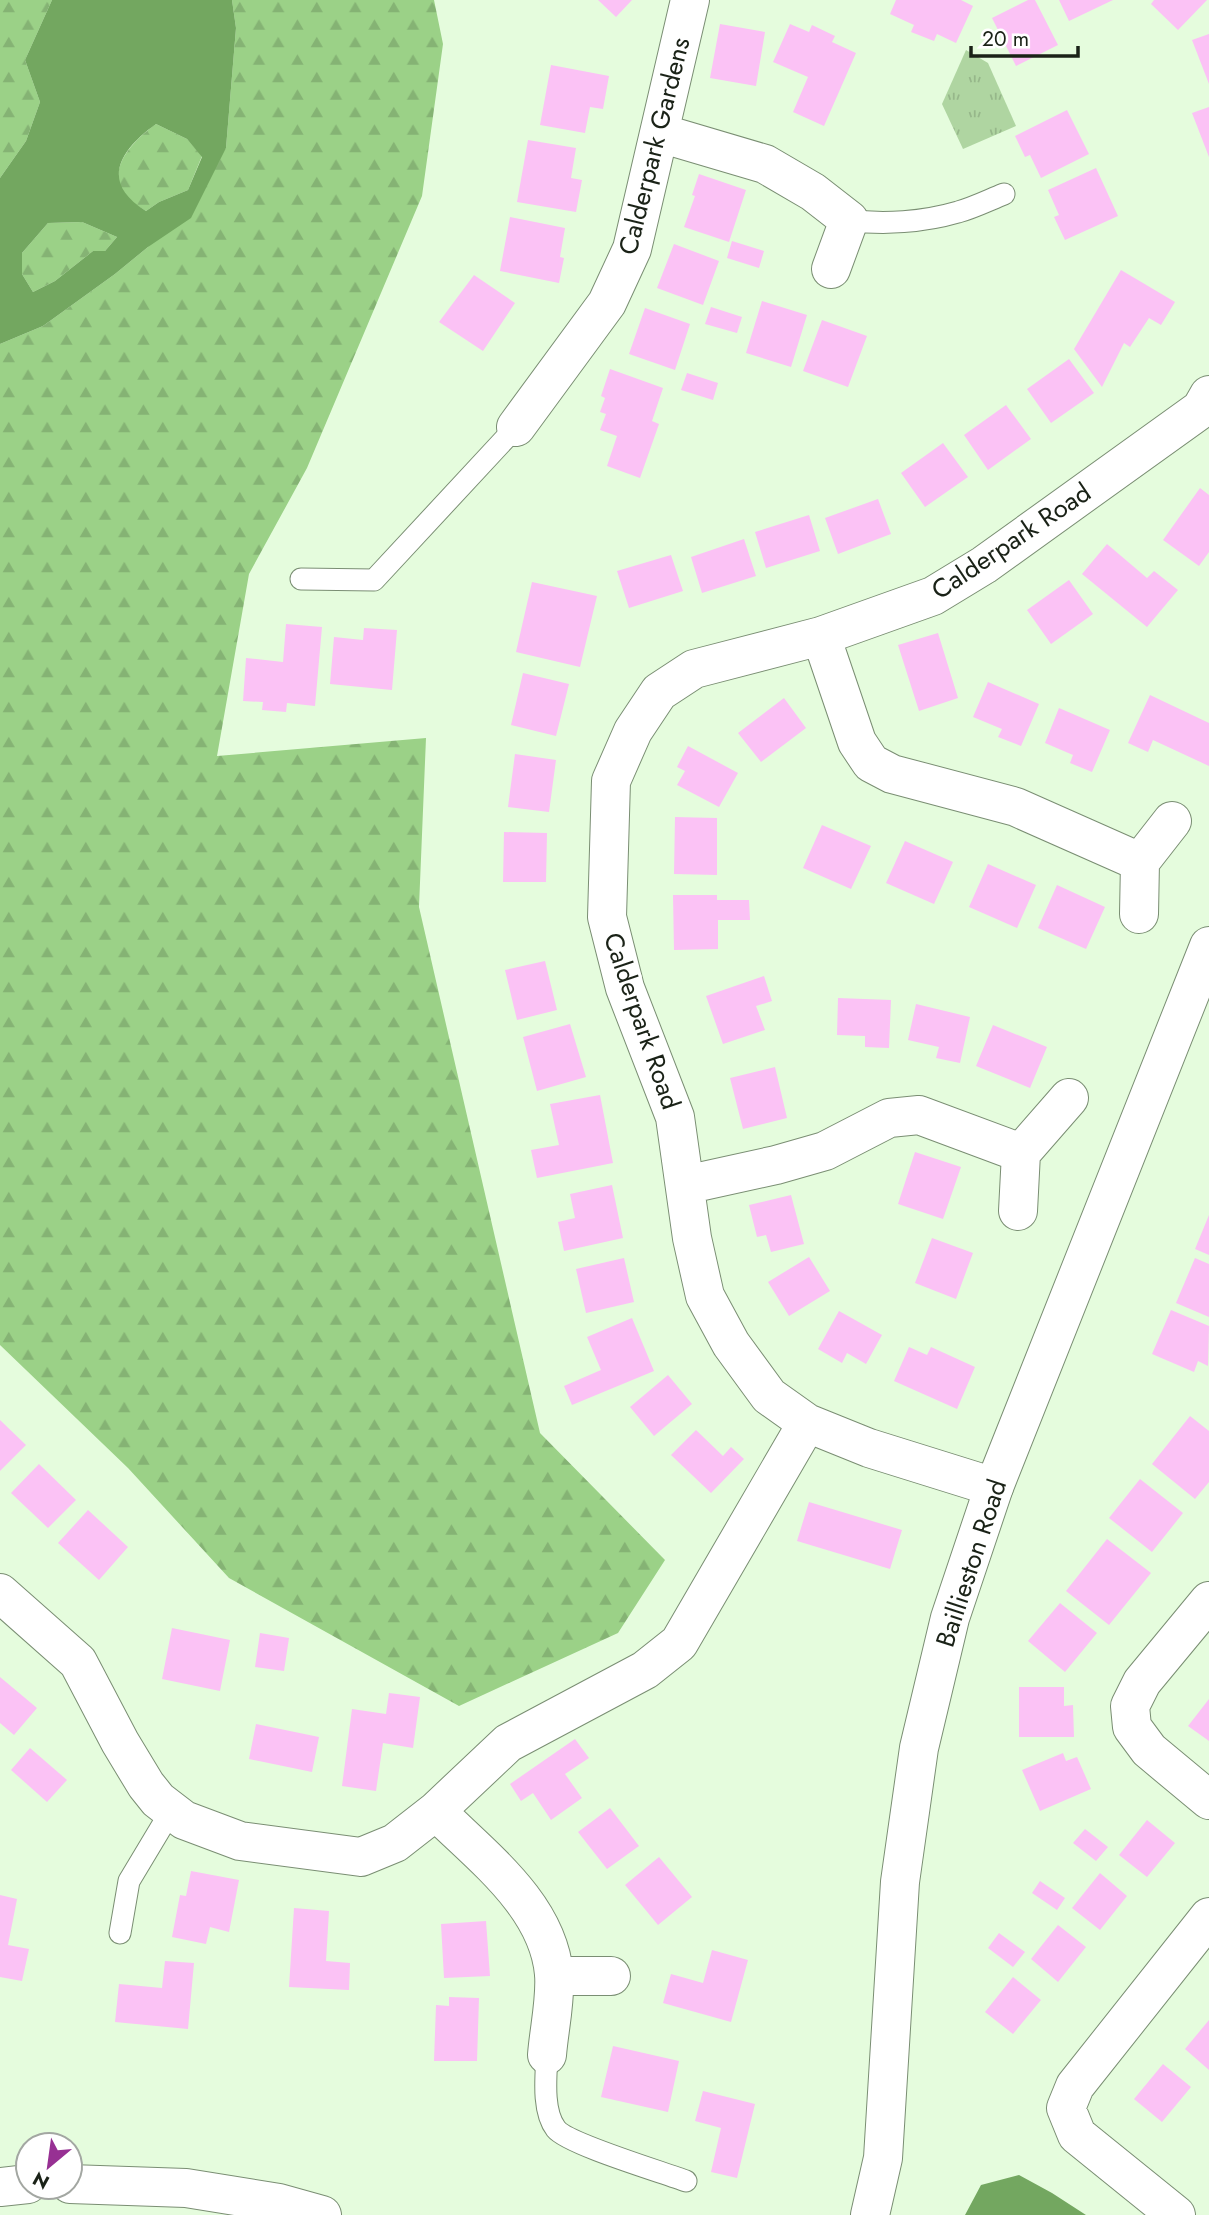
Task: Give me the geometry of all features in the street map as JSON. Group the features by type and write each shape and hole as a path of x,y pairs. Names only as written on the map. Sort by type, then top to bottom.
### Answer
{"street":[{"name":"Calderpark Gardens","path":"516,427 607,303 632,250 690,0"},
{"path":"660,133 765,164 813,192 849,220 831,269"},
{"name":"Calderpark Road","path":"994,1486 869,1448 807,1423 769,1396 731,1345 705,1296 692,1238 675,1117 625,988 607,917 611,781 633,731 659,692 694,669 821,636 933,596 984,565 1201,409 1209,395"},
{"path":"821,636 857,742 871,763 892,774 1016,807 1140,862"},
{"path":"1139,914 1140,862 1172,821"},
{"name":"Baillieston Road","path":"870,2215 883,2158 900,1882 919,1748 950,1618 994,1486 1209,946"},
{"path":"1018,1210 1021,1153 1069,1098"},
{"path":"685,1185 825,1151 889,1118 919,1115 1021,1153"},
{"path":"0,1593 78,1662 146,1785 158,1800 184,1821 240,1841 361,1857 395,1843 436,1811 509,1743 645,1670 679,1643 807,1423"},
{"path":"1209,1601 1142,1682 1130,1706 1132,1727 1149,1750 1209,1800"},
{"path":"436,1811 510,1885 537,1918 551,1954 554,1976 547,2055"},
{"path":"1176,2215 1077,2135 1066,2108 1075,2086 1209,1917"},
{"path":"554,1976 611,1976"},
{"path":"84,2184 186,2188 279,2203 322,2215"}],"lane":[{"path":"849,220 872,223 922,219 957,212 1004,194"},
{"path":"301,579 374,580 516,427"},
{"path":"120,1933 129,1881 171,1811"},
{"path":"547,2055 545,2100 556,2129 576,2142 686,2181"}],"green space":[{"path":"0,0 52,0 25,60 40,102 26,141 0,178"},
{"path":"232,0 434,0 443,44 422,196 307,468 249,574 217,756 426,738 419,907 540,1433 665,1560 618,1633 459,1706 229,1578 128,1468 0,1345 0,344 43,326 148,247 226,148 236,28"},
{"path":"966,50 988,63 1016,126 963,149 942,104"},
{"path":"156,124 187,139 202,156 188,190 159,202 146,211 127,198 120,187 118,177 124,156 139,138"},
{"path":"82,222 117,237 105,251 93,251 55,281 33,292 22,274 22,253 48,223"}],"shaded area":[{"path":"52,0 232,0 236,28 226,148 191,218 43,326 0,344 0,178 26,141 40,102 25,60","holes":["156,124 187,139 202,157 188,190 159,202 146,211 131,200 123,189 119,178 120,166 133,144","82,222 117,237 105,251 93,251 55,281 33,292 22,274 22,253 48,223"]},
{"path":"1019,2175 1086,2215 965,2215 981,2185"}],"building":[{"path":"598,0 632,0 616,17"},
{"path":"896,0 961,0 973,6 956,43 937,34 934,41 911,32 914,25 890,14"},
{"path":"1028,0 1035,0 1058,45 1016,66 992,18"},
{"path":"1059,0 1113,0 1069,21"},
{"path":"1154,0 1207,0 1178,30 1151,4"},
{"path":"720,24 765,32 756,86 710,78"},
{"path":"790,24 809,32 812,25 835,36 832,42 856,53 824,126 793,112 808,77 773,62"},
{"path":"1209,34 1209,84 1192,40"},
{"path":"551,65 609,76 603,109 590,107 585,133 540,125"},
{"path":"1209,107 1209,157 1192,113"},
{"path":"1067,110 1089,154 1041,178 1030,155 1025,157 1015,136"},
{"path":"528,140 576,148 571,178 582,180 576,212 517,202"},
{"path":"1096,168 1118,216 1065,240 1054,217 1059,215 1048,190"},
{"path":"699,174 746,190 729,242 684,227 695,196 692,195"},
{"path":"510,217 565,228 560,257 564,258 559,283 500,271"},
{"path":"732,241 764,251 759,268 727,258"},
{"path":"674,244 719,261 703,305 657,288"},
{"path":"1121,270 1175,302 1161,325 1149,318 1130,347 1124,343 1102,387 1074,349"},
{"path":"474,275 515,303 483,351 439,322"},
{"path":"762,301 807,315 791,367 746,353"},
{"path":"711,307 742,317 737,333 705,324"},
{"path":"645,308 690,324 675,370 629,354"},
{"path":"822,320 867,336 848,387 803,371"},
{"path":"1069,359 1094,393 1051,423 1027,389"},
{"path":"610,369 663,388 652,421 659,424 640,478 607,466 617,436 600,430 606,414 600,412 605,398 601,396"},
{"path":"687,373 718,383 713,400 681,390"},
{"path":"1006,405 1031,439 988,470 964,435"},
{"path":"943,443 968,477 925,507 901,473"},
{"path":"1200,488 1209,495 1209,552 1199,566 1163,540"},
{"path":"878,499 891,534 838,554 825,518"},
{"path":"809,515 820,551 766,568 755,532"},
{"path":"744,539 756,576 702,593 691,557"},
{"path":"1107,544 1147,578 1154,571 1178,590 1147,627 1082,574"},
{"path":"671,555 683,591 629,608 617,571"},
{"path":"1069,580 1093,614 1051,644 1027,610"},
{"path":"532,582 597,596 580,667 516,652"},
{"path":"286,624 322,627 315,706 287,703 286,712 262,710 263,702 243,701 246,658 283,662"},
{"path":"364,628 397,630 392,690 330,684 334,637 363,640"},
{"path":"938,633 958,698 919,711 898,645"},
{"path":"523,673 569,684 556,736 511,725"},
{"path":"988,682 1039,704 1021,746 998,737 1002,729 973,717"},
{"path":"1150,695 1209,723 1209,766 1153,740 1148,752 1128,743"},
{"path":"784,698 806,728 761,762 738,733"},
{"path":"1059,708 1110,730 1092,772 1070,763 1073,755 1045,743"},
{"path":"688,746 738,773 719,807 677,785 685,771 677,767"},
{"path":"515,754 556,760 549,812 508,807"},
{"path":"675,817 717,818 717,875 674,874"},
{"path":"822,825 871,846 851,889 803,868"},
{"path":"504,832 547,833 546,882 503,882"},
{"path":"905,841 953,862 934,904 886,883"},
{"path":"988,864 1036,885 1017,928 969,907"},
{"path":"1057,885 1105,907 1086,949 1038,928"},
{"path":"673,895 717,895 717,900 749,900 750,920 718,920 718,949 674,950"},
{"path":"545,961 557,1010 517,1020 505,970"},
{"path":"764,976 772,1001 756,1006 765,1030 723,1044 706,996"},
{"path":"838,998 891,1000 889,1048 865,1047 865,1036 837,1035"},
{"path":"916,1004 970,1017 960,1063 936,1058 939,1047 908,1040"},
{"path":"570,1024 586,1077 537,1091 523,1037"},
{"path":"993,1025 1047,1047 1030,1088 976,1066"},
{"path":"775,1067 787,1118 743,1129 730,1078"},
{"path":"600,1095 613,1163 537,1178 531,1150 559,1145 550,1104"},
{"path":"915,1152 961,1167 943,1219 898,1204"},
{"path":"612,1185 623,1238 564,1251 558,1222 575,1218 570,1194"},
{"path":"791,1195 804,1244 771,1252 766,1235 757,1237 749,1205"},
{"path":"1209,1215 1209,1255 1195,1249"},
{"path":"932,1238 973,1253 956,1299 915,1283"},
{"path":"809,1257 830,1291 789,1316 768,1282"},
{"path":"624,1258 634,1302 586,1313 576,1269"},
{"path":"1195,1258 1209,1264 1209,1317 1176,1303"},
{"path":"1171,1310 1209,1326 1208,1366 1198,1361 1194,1372 1152,1354"},
{"path":"839,1311 882,1335 866,1364 847,1353 842,1363 818,1349"},
{"path":"632,1318 654,1371 572,1405 564,1386 601,1370 587,1337"},
{"path":"909,1347 927,1355 931,1347 975,1367 957,1409 894,1381"},
{"path":"668,1375 692,1404 654,1436 630,1407"},
{"path":"1190,1416 1209,1431 1209,1482 1195,1499 1152,1464"},
{"path":"0,1420 26,1445 0,1471"},
{"path":"696,1430 723,1456 731,1447 744,1459 711,1493 671,1455"},
{"path":"39,1464 76,1500 48,1528 11,1493"},
{"path":"1140,1479 1183,1513 1152,1552 1109,1518"},
{"path":"809,1502 902,1530 890,1569 797,1541"},
{"path":"88,1510 128,1547 99,1580 58,1543"},
{"path":"1107,1539 1151,1573 1109,1625 1066,1591"},
{"path":"1060,1603 1097,1633 1065,1672 1028,1641"},
{"path":"172,1628 230,1640 220,1691 162,1679"},
{"path":"260,1633 289,1638 284,1671 255,1667"},
{"path":"0,1677 37,1708 14,1735 0,1723"},
{"path":"1019,1687 1064,1687 1064,1706 1073,1705 1074,1737 1019,1737"},
{"path":"389,1693 420,1697 413,1748 383,1743 376,1791 342,1786 352,1709 386,1714"},
{"path":"1209,1699 1209,1741 1188,1726"},
{"path":"256,1724 319,1737 312,1772 249,1759"},
{"path":"575,1739 589,1758 565,1774 582,1798 551,1820 533,1793 521,1801 510,1784"},
{"path":"30,1748 67,1780 47,1802 11,1770"},
{"path":"1063,1753 1066,1761 1077,1757 1091,1789 1040,1811 1022,1770"},
{"path":"610,1808 639,1846 607,1869 578,1832"},
{"path":"1147,1820 1175,1843 1147,1877 1119,1855"},
{"path":"1085,1829 1108,1847 1096,1861 1073,1843"},
{"path":"659,1857 692,1897 658,1925 625,1885"},
{"path":"191,1871 239,1880 229,1932 210,1927 206,1944 172,1937 180,1895 186,1896"},
{"path":"1100,1873 1127,1896 1100,1930 1072,1908"},
{"path":"1040,1881 1065,1898 1057,1910 1032,1893"},
{"path":"0,1895 17,1899 8,1945 29,1949 22,1981 0,1977"},
{"path":"294,1908 329,1911 326,1961 350,1963 349,1990 289,1987"},
{"path":"486,1921 490,1976 444,1978 441,1924"},
{"path":"1058,1925 1086,1947 1058,1982 1031,1959"},
{"path":"999,1933 1025,1952 1013,1967 988,1948"},
{"path":"712,1950 748,1960 731,2022 663,2003 671,1974 703,1983"},
{"path":"165,1961 194,1963 188,2029 115,2022 119,1984 162,1988"},
{"path":"1013,1977 1041,2000 1013,2034 985,2012"},
{"path":"449,1997 479,1998 477,2061 434,2061 436,2005 449,2006"},
{"path":"1209,2020 1209,2070 1185,2049"},
{"path":"613,2046 679,2061 668,2112 601,2097"},
{"path":"1163,2064 1191,2087 1162,2122 1134,2099"},
{"path":"703,2091 755,2104 737,2178 711,2172 721,2128 695,2121"}]}
